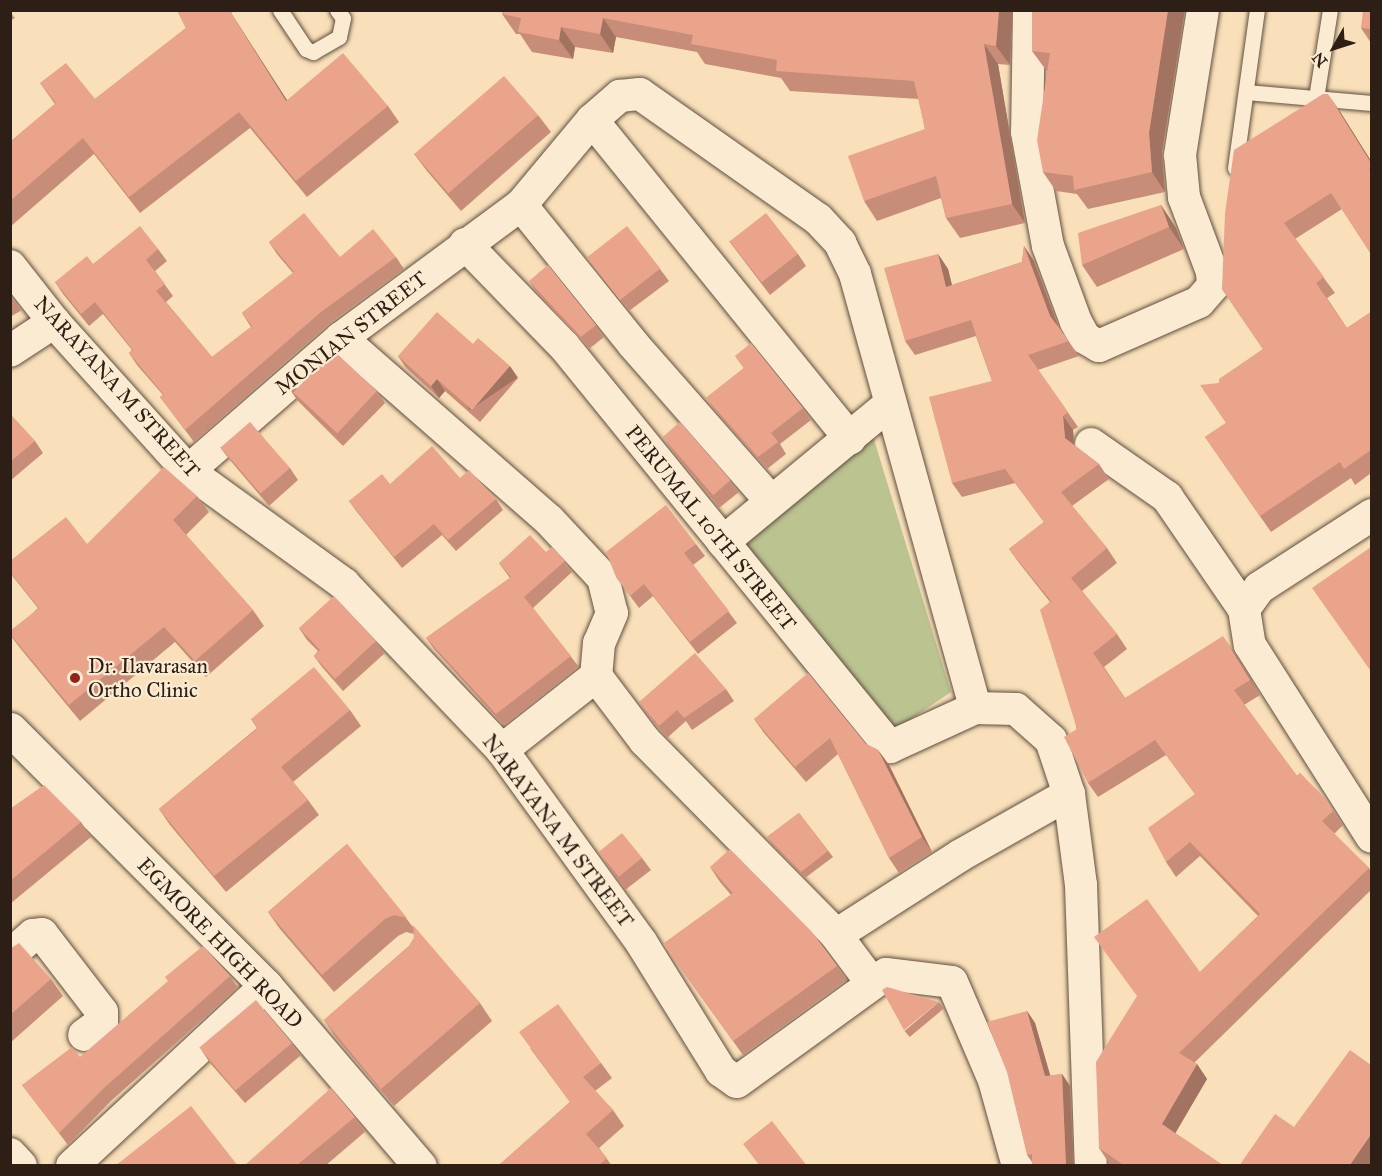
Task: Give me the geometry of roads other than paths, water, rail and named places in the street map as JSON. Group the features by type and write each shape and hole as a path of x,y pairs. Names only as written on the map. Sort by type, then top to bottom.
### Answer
{"main road":[{"name":"EGMORE HIGH ROAD","path":"10,729 266,986 420,1166"}],"street":[{"path":"1029,10 1027,132 1048,246 1076,322 1085,338 1099,346 1199,302 1213,286 1212,272 1184,197 1180,155 1203,10"},
{"name":"MONIAN STREET","path":"188,471 341,338 465,244 521,205 592,120 620,96 640,94 818,219 840,243 855,274 975,708"},
{"path":"592,120 850,439"},
{"path":"521,205 633,344 770,500"},
{"name":"PERUMAL 10TH STREET","path":"465,244 564,346 890,747 975,708"},
{"name":"NARAYANA M STREET","path":"10,266 54,322 188,471 344,584 502,750 641,942 721,1071 737,1082 871,982 886,974 952,982 994,1080 1018,1166"},
{"path":"10,351 54,322"},
{"path":"341,338 549,520 603,578 612,613 599,643 596,676 645,741 836,935 871,982"},
{"path":"723,542 770,500 850,439 890,404"},
{"path":"1090,444 1167,497 1244,609 1250,645 1371,837"},
{"path":"1244,609 1259,588 1371,515"},
{"path":"502,750 596,676"},
{"path":"975,708 1016,709 1051,740 1069,794 1081,885 1091,1166"},
{"path":"836,935 961,855 1069,794"},
{"path":"10,955 33,935 42,934 102,1012 102,1022 84,1035"},
{"path":"72,1166 266,986"},
{"path":"310,1037 336,1015"},
{"path":"10,1154 21,1166"}],"lane":[{"path":"280,10 306,49 313,52 339,37 343,18 337,10"},
{"path":"1234,180 1257,10"},
{"path":"1316,98 1330,10"},
{"path":"1246,92 1371,103"}],"place":[{"name":"Dr. Ilavarasan Ortho Clinic","path":"75,678"}]}
